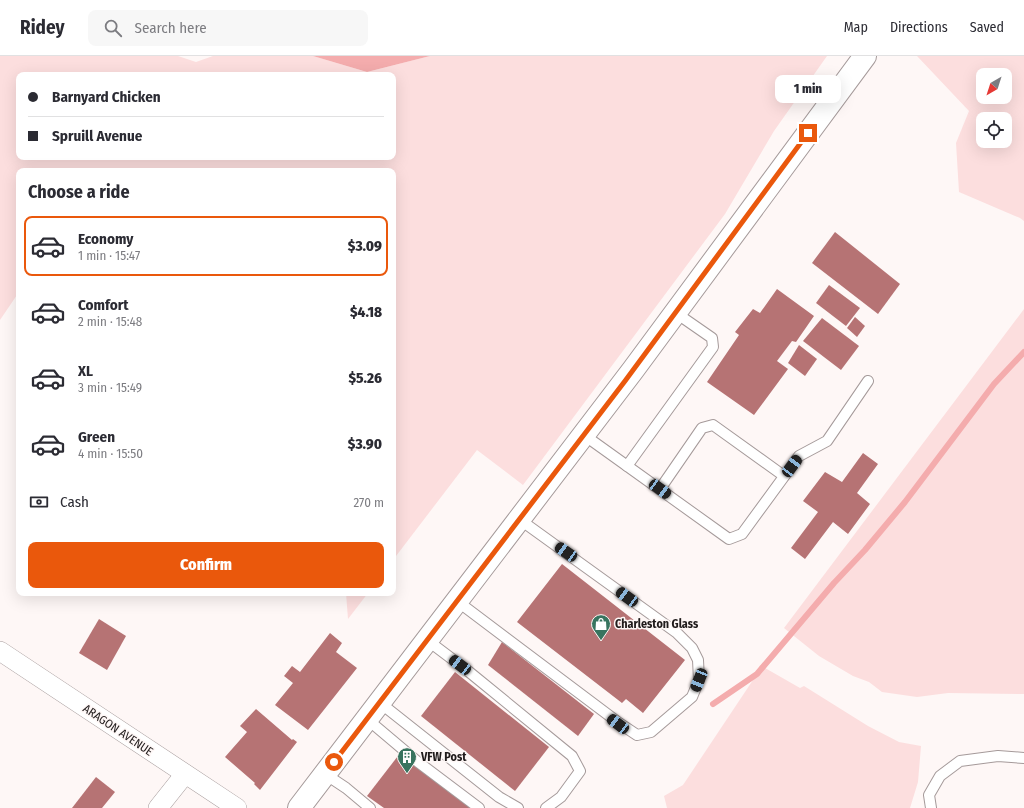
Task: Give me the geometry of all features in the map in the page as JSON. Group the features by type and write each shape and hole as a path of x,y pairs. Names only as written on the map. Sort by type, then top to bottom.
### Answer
{"street":[{"path":"299,808 676,313 865,56"},
{"name":"ARAGON AVENUE","path":"0,651 185,774 227,805"},
{"path":"158,808 185,774"}],"lane":[{"path":"627,466 713,347 712,338 676,313"},
{"path":"584,435 729,539 742,534 799,456 827,441 868,381"},
{"path":"660,489 702,428 713,425 784,476"},
{"path":"457,601 618,724 637,735 651,732 692,697 699,680 698,660 692,648 677,633 519,519"},
{"path":"427,640 468,671 572,756 580,771 561,797 546,808"},
{"path":"373,711 418,762 479,808"},
{"path":"373,711 499,797 518,808"},
{"path":"931,808 929,795 940,776 960,761 998,756 1024,758"},
{"path":"325,774 370,808"}],"shaded area":[{"path":"0,56 178,56 196,62 213,56 313,56 367,72 430,56 827,56 774,131 725,214 523,485 477,450 396,556 396,168 16,168 16,296 0,320"},
{"path":"313,56 430,56 367,72"},
{"path":"917,56 1024,56 1024,221 959,192 956,143 969,111"},
{"path":"1024,309 1024,694 948,693 917,697 882,692 869,682 853,676 819,656 784,628"},
{"path":"346,596 366,596 348,619"},
{"path":"760,665 800,688 804,686 868,726 899,742 921,746 918,782 910,808 667,808 664,796 683,785 757,674"}],"building":[{"path":"835,232 900,284 878,314 812,263"},
{"path":"829,285 860,308 846,326 816,303"},
{"path":"777,289 814,316 796,342 792,341 777,361 788,369 754,415 707,382 739,335 735,332 753,309 760,313"},
{"path":"855,317 865,326 857,337 847,328"},
{"path":"822,318 859,346 841,370 803,341"},
{"path":"799,345 817,359 805,376 788,363"},
{"path":"863,453 878,464 857,493 870,504 848,534 833,522 805,559 791,548 818,512 803,501 825,472 842,482"},
{"name":"Charleston Glass","path":"562,564 685,660 643,713 626,699 622,703 517,622"},
{"path":"99,619 126,636 107,670 79,653"},
{"path":"330,633 342,643 336,652 357,668 308,730 275,705 293,683 284,676 292,666 300,672"},
{"path":"502,642 594,714 578,736 488,665"},
{"path":"455,672 549,747 515,791 421,716"},
{"path":"256,709 292,740 293,739 297,742 260,790 254,784 255,783 225,757 247,732 240,726"},
{"name":"VFW Post","path":"401,752 472,808 384,808 367,796"},
{"path":"96,777 115,792 102,808 72,808"}],"waterway":[{"path":"713,704 757,674 905,502 994,384 1024,352"}],"place":[{"name":"Charleston Glass","path":"601,641"},
{"name":"VFW Post","path":"407,774"}],"route":[{"path":"334,762 625,381 808,133"}]}
